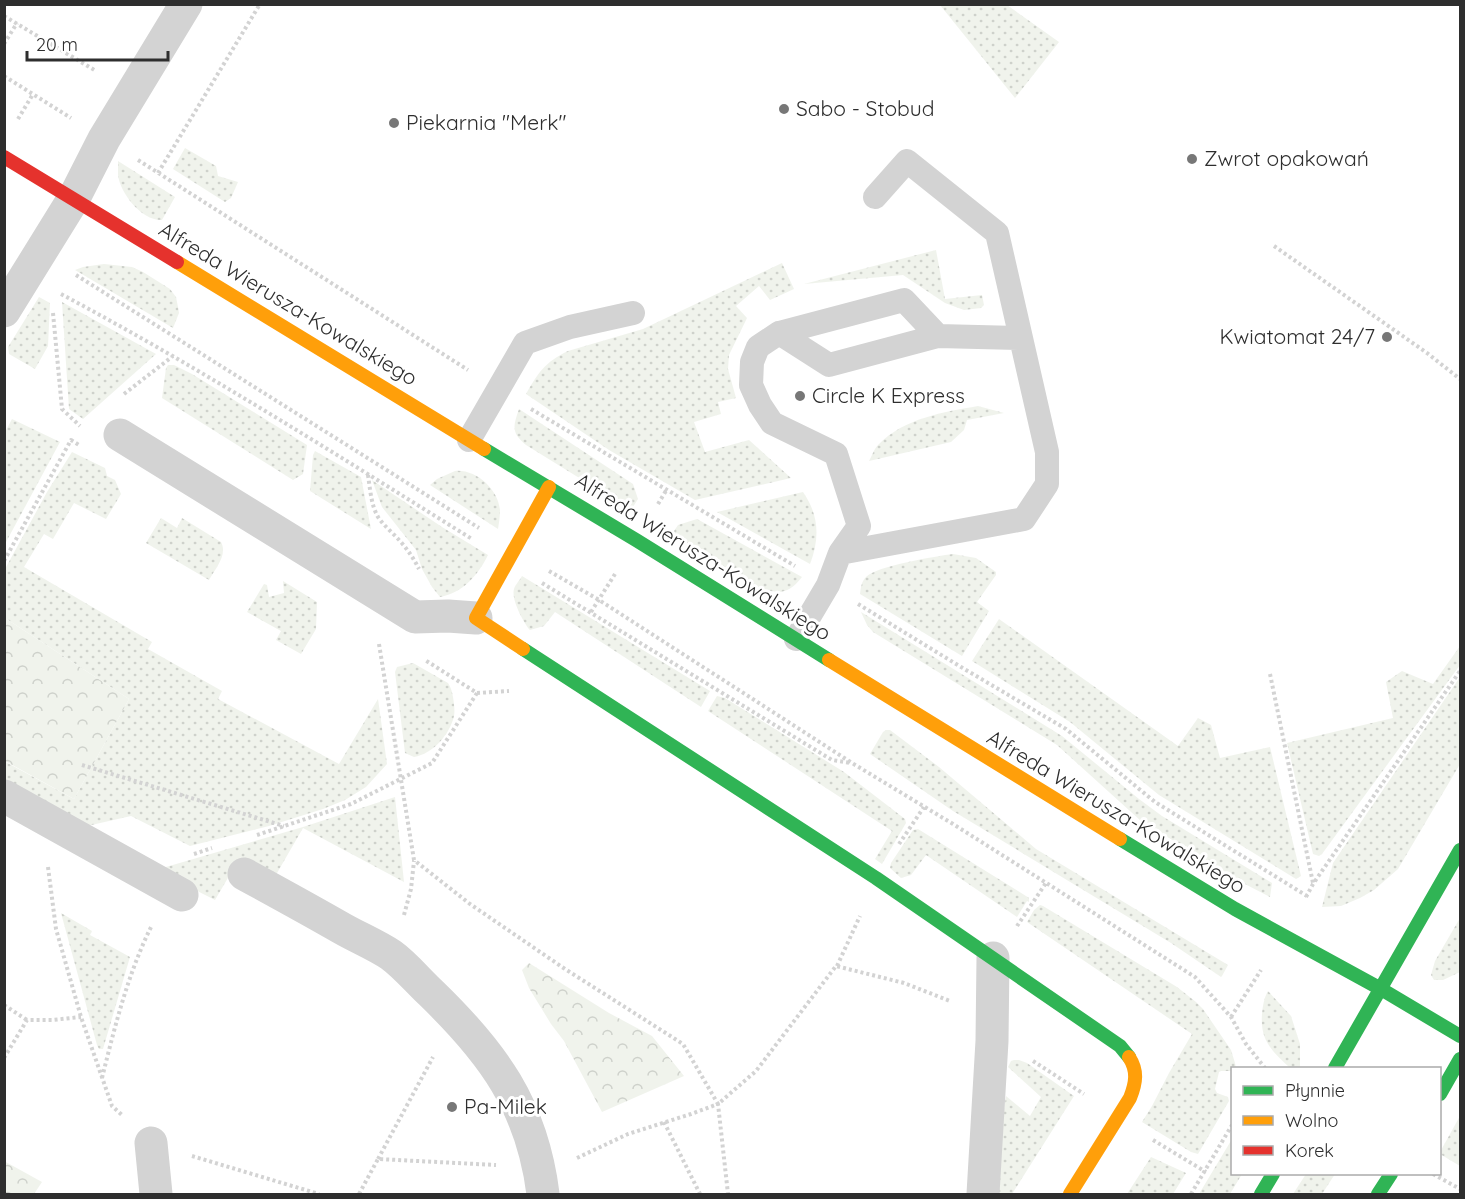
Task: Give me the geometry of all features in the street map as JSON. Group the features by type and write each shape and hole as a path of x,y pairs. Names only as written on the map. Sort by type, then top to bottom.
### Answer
{"street":[{"path":"4,311 40,271 104,139 133,93 180,6"},
{"name":"Alfreda Wierusza-Kowalskiego","path":"4,157 646,546 949,735 1235,909 1461,1036"},
{"path":"120,435 415,617 462,617 867,872 1120,1046 1130,1056 1134,1066 1135,1085 1119,1117 1070,1194"},
{"path":"462,617 511,556 549,487"},
{"path":"4,796 182,895"},
{"path":"1336,1067 1461,850"},
{"path":"244,874 392,956 456,1017 483,1048 516,1100 537,1155 541,1185"},
{"path":"983,1194 992,1041 993,958"},
{"path":"1441,1092 1461,1059"},
{"path":"151,1143 156,1194"},
{"path":"1261,1194 1272,1175"},
{"path":"1378,1194 1390,1175"}],"lane":[{"path":"840,553 1024,519 1047,484 1047,453 997,233 907,161 875,197"},
{"path":"796,639 828,585 840,553 859,526 836,454 772,423 760,405 751,385 752,362 758,347 779,333 904,300 938,336"},
{"path":"469,440 525,343 570,327 633,313"},
{"path":"779,333 830,365 938,336 1021,338"}],"path":[{"path":"158,173 260,4"},
{"path":"4,16 133,93"},
{"path":"4,44 17,24"},
{"path":"4,76 499,390 1066,729 1155,802 1307,896 1313,884 1461,671"},
{"path":"1274,246 1461,379"},
{"path":"40,271 62,409 83,428"},
{"path":"40,271 116,323 223,385 368,474 511,556 608,606 852,763 1195,977 1231,1017 1246,1044 1263,1067"},
{"path":"40,271 511,556 832,760 852,763"},
{"path":"4,561 71,440 81,446"},
{"path":"368,474 379,518 414,559 433,595 462,617"},
{"path":"378,640 414,860 411,889 392,956"},
{"path":"251,836 351,804 432,763 477,693 417,655"},
{"path":"1270,674 1313,884"},
{"path":"82,765 285,826"},
{"path":"138,871 217,847"},
{"path":"414,860 470,904 555,963 683,1044 718,1104 728,1194"},
{"path":"47,862 56,928 81,1017 112,1106 151,1143 319,1194"},
{"path":"1021,921 1046,883"},
{"path":"541,1185 628,1134 718,1104 756,1071 836,966 863,910"},
{"path":"102,1078 139,951 153,924"},
{"path":"836,966 904,983 953,1002"},
{"path":"4,1005 27,1020 81,1017"},
{"path":"4,1058 27,1020"},
{"path":"992,1041 1022,1054 1206,1172"},
{"path":"353,1194 359,1193 436,1052"},
{"path":"664,1122 700,1194"},
{"path":"1191,1194 1231,1128"},
{"path":"378,1159 500,1165"},
{"path":"1436,1175 1461,1189"}],"green space":[{"path":"940,5 1007,5 1059,42 1015,98"},
{"path":"185,148 216,166 218,176 238,182 231,198 225,202 173,169"},
{"path":"118,161 175,197 162,220 147,216 133,205 120,182"},
{"path":"936,250 945,299 982,295 984,305 981,308 964,310 945,303 903,275 804,284"},
{"path":"782,263 794,289 770,300 759,286 736,306 747,318 729,355 728,369 736,398 718,402 721,414 694,422 705,452 749,440 791,478 695,500 609,450 526,394 543,369 553,359 568,351 643,329"},
{"path":"104,264 132,267 170,289 176,297 179,313 173,328 75,270"},
{"path":"39,297 50,303 48,346 35,369 9,354 8,347"},
{"path":"62,302 156,354 83,419 69,409"},
{"path":"168,365 174,365 192,374 307,445 303,474 293,480 162,398"},
{"path":"978,406 1004,413 967,420 964,430 951,442 869,461 878,445 900,428 925,418"},
{"path":"519,409 633,484 638,499 631,510 521,441 515,429"},
{"path":"12,419 60,442 5,544 5,432"},
{"path":"315,451 361,477 371,529 310,491"},
{"path":"72,452 105,468 107,476 115,480 121,494 106,519 74,503 53,539 44,534 24,567 152,642 148,649 222,691 218,699 339,764 378,699 387,764 366,787 345,800 323,809 269,826 190,846 131,816 87,826 5,782 4,761 74,799 129,699 5,618 5,569 47,492"},
{"path":"455,471 471,473 490,488 500,510 498,529 430,485 437,479"},
{"path":"372,480 488,555 469,582 456,592 440,597 422,569 416,550 382,507"},
{"path":"803,492 812,509 816,527 815,545 810,564 717,512"},
{"path":"161,518 177,528 182,518 221,542 222,557 209,580 146,543"},
{"path":"697,519 802,577 783,592 758,588 672,534 678,525"},
{"path":"953,554 976,558 996,572 977,602 989,611 962,656 860,594 863,581 872,573 907,562"},
{"path":"522,576 710,691 701,707 555,612 544,626 530,630 514,598 515,586"},
{"path":"283,581 317,602 316,629 301,654 276,640 281,631 247,612 264,584 267,585 269,597 284,593"},
{"path":"861,612 1062,736 1162,816 1272,883 1270,897 1141,821 1057,745 873,632"},
{"path":"5,618 129,699 74,799 5,761"},
{"path":"999,619 1178,746 1198,718 1211,725 1220,758 1270,747 1301,876 1296,879 1159,795 1070,722 972,661"},
{"path":"1460,646 1460,665 1322,854 1319,856 1313,854 1287,743 1393,718 1386,682 1402,671 1433,684"},
{"path":"413,663 448,683 454,709 452,723 440,742 428,752 414,757 405,753 395,672 397,667"},
{"path":"1460,677 1460,764 1398,869 1374,890 1360,898 1341,906 1322,907 1333,863"},
{"path":"717,696 725,698 844,772 905,819 906,823 882,864 875,859 892,831 708,711"},
{"path":"886,730 890,730 939,767 1036,849 1228,965 1222,976 953,811 870,754"},
{"path":"395,797 404,882 303,828 273,880 239,859 215,900 158,871 159,869 303,827"},
{"path":"918,829 1026,896 1029,902 1027,901 1017,917 926,855 911,875 901,878 890,868 891,863 913,830"},
{"path":"1040,905 1043,906 1177,987 1203,1009 1231,1050 1236,1067 1231,1067 1231,1071 1219,1072 1215,1089 1217,1093 1228,1097 1229,1101 1198,1154 1142,1122 1192,1034 1027,922"},
{"path":"61,913 92,931 90,935 130,957 103,1049 99,1049 97,1045"},
{"path":"1460,918 1460,972 1443,980 1434,980 1431,975 1435,961"},
{"path":"529,963 609,1013 652,1036 684,1076 602,1112 564,1041 529,988 522,970"},
{"path":"1268,991 1291,1016 1300,1044 1300,1067 1289,1067 1268,1044 1262,1023 1264,1002"},
{"path":"1014,1060 1027,1063 1074,1096 1012,1194 991,1194 1006,1096 1030,1116 1041,1097 1008,1067"},
{"path":"1460,1116 1460,1166 1441,1155 1441,1150"},
{"path":"1231,1141 1231,1175 1241,1175 1230,1194 1199,1194"},
{"path":"1151,1157 1186,1173 1173,1194 1127,1194"},
{"path":"4,1161 42,1182 34,1194 5,1194"},
{"path":"1305,1175 1334,1175 1322,1194 1293,1194"}],"traffic: fast":[{"path":"484,449 829,660"},
{"path":"523,649 876,878 1120,1046 1129,1057"},
{"path":"1120,839 1235,909 1381,989 1460,1036"},
{"path":"1336,1067 1460,850"},
{"path":"1441,1092 1460,1059"},
{"path":"1261,1194 1272,1175"},
{"path":"1378,1194 1390,1175"}],"traffic: slow":[{"path":"177,262 484,449"},
{"path":"523,649 476,618 549,487"},
{"path":"829,660 1120,839"},
{"path":"1070,1194 1130,1098 1135,1077 1134,1067 1129,1057"}],"traffic: jam":[{"path":"4,157 177,262"}],"place":[{"name":"Sabo - Stobud","path":"784,109"},
{"name":"Piekarnia \"Merk\"","path":"394,123"},
{"name":"Zwrot opakowań","path":"1192,159"},
{"name":"Kwiatomat 24/7","path":"1387,337"},
{"name":"Circle K Express","path":"800,396"},
{"name":"Pa-Milek","path":"452,1107"}]}
